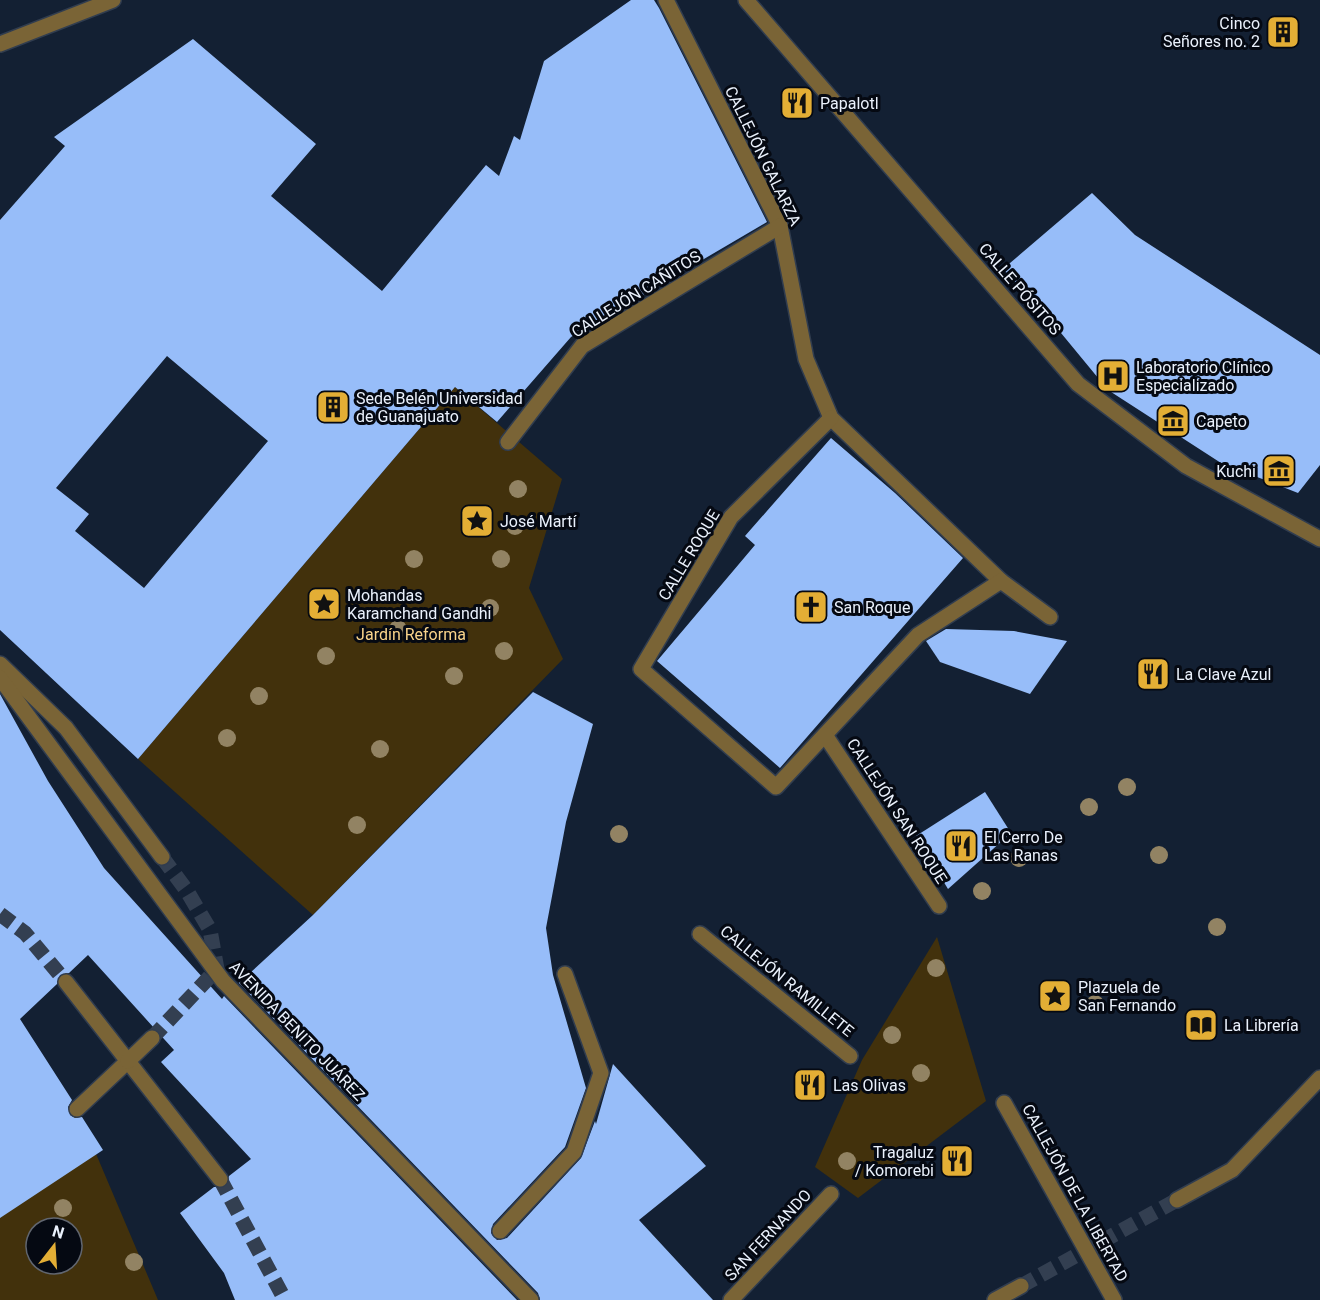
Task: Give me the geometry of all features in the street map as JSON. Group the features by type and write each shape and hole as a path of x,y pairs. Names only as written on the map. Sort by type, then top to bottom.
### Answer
{"street":[{"path":"0,44 114,0"},
{"name":"CALLEJÓN GALARZA","path":"666,0 780,226 806,359 831,418 1001,582 1050,617"},
{"name":"CALLE PÓSITOS","path":"746,0 1078,384 1186,466 1320,539"},
{"name":"CALLEJÓN CAÑITOS","path":"508,442 582,346 780,226"},
{"name":"CALLE ROQUE","path":"825,735 776,787 641,669 731,517 831,418"},
{"path":"825,735 918,635 1001,582"},
{"path":"0,664 66,728 162,857"},
{"name":"AVENIDA BENITO JUÁREZ","path":"0,678 223,981 531,1300"},
{"name":"CALLEJÓN SAN ROQUE","path":"825,735 939,906"},
{"name":"CALLEJÓN RAMILLETE","path":"700,934 850,1056"},
{"path":"500,1231 574,1152 601,1073 565,974"},
{"path":"66,982 220,1179"},
{"path":"77,1109 152,1038"},
{"path":"1177,1200 1232,1170 1320,1078"},
{"name":"CALLEJÓN DE LA LIBERTAD","path":"1005,1103 1114,1300"},
{"name":"SAN FERNANDO","path":"731,1300 831,1194"},
{"path":"995,1300 1021,1286"}],"green space":[{"name":"Jardín Reforma","path":"455,387 562,479 529,588 563,659 313,915 138,759"},
{"path":"937,937 986,1101 858,1198 815,1167 862,1060"},
{"path":"77,1109 158,1300 0,1300 0,1178"}],"building":[{"name":"Sede Belén Universidad de Guanajuato","path":"631,0 654,0 767,222 571,337 497,422 455,387 138,759 0,630 0,220 65,146 54,137 193,39 316,144 271,196 382,291 486,165 499,176 514,136 520,140 544,61","holes":["167,356 268,441 144,588 75,531 89,514 56,488"]},
{"path":"1092,193 1135,235 1320,355 1320,465 1298,493 1221,463 1108,390 1047,316 1003,269"},
{"name":"San Roque","path":"831,438 895,493 963,558 780,768 657,661 755,545 745,536"},
{"path":"946,629 1014,631 1067,641 1030,694 940,662 926,641"},
{"path":"533,692 593,724 566,822 546,928 553,975 586,1088 565,1147 493,1224 491,1233 497,1240 507,1238 581,1158 595,1121 596,1124 613,1064 706,1166 639,1220 713,1300 540,1300 538,1293 239,983 313,915"},
{"path":"0,694 48,781 104,868 222,999 224,996 517,1300 235,1300 224,1273 180,1213 214,1187 225,1187 229,1176 251,1159 161,1062 174,1050 88,955 69,973 60,975 57,984 20,1019 72,1100 68,1107 70,1115 75,1118 82,1117 103,1150 0,1218"},
{"path":"985,792 1011,833 948,889 916,836"}],"tunnel":[{"path":"152,1038 217,969 210,930 187,891 162,857"},
{"path":"0,914 25,933 66,982"},
{"path":"220,1179 285,1300"},
{"path":"1021,1286 1177,1200"}],"place":[{"name":"Cinco Señores no. 2","path":"1283,32"},
{"name":"Papalotl","path":"797,103"},
{"name":"Laboratorio Clínico Especializado","path":"1113,376"},
{"name":"Sede Belén Universidad de Guanajuato","path":"333,407"},
{"name":"Capeto","path":"1173,421"},
{"name":"Kuchi","path":"1279,471"},
{"name":"José Martí","path":"477,521"},
{"name":"Mohandas Karamchand Gandhi","path":"324,604"},
{"name":"San Roque","path":"811,607"},
{"name":"La Clave Azul","path":"1153,674"},
{"name":"El Cerro De Las Ranas","path":"961,846"},
{"name":"Plazuela de San Fernando","path":"1055,996"},
{"name":"La Librería","path":"1201,1025"},
{"name":"Las Olivas","path":"810,1085"},
{"name":"Tragaluz / Komorebi","path":"957,1161"}]}
